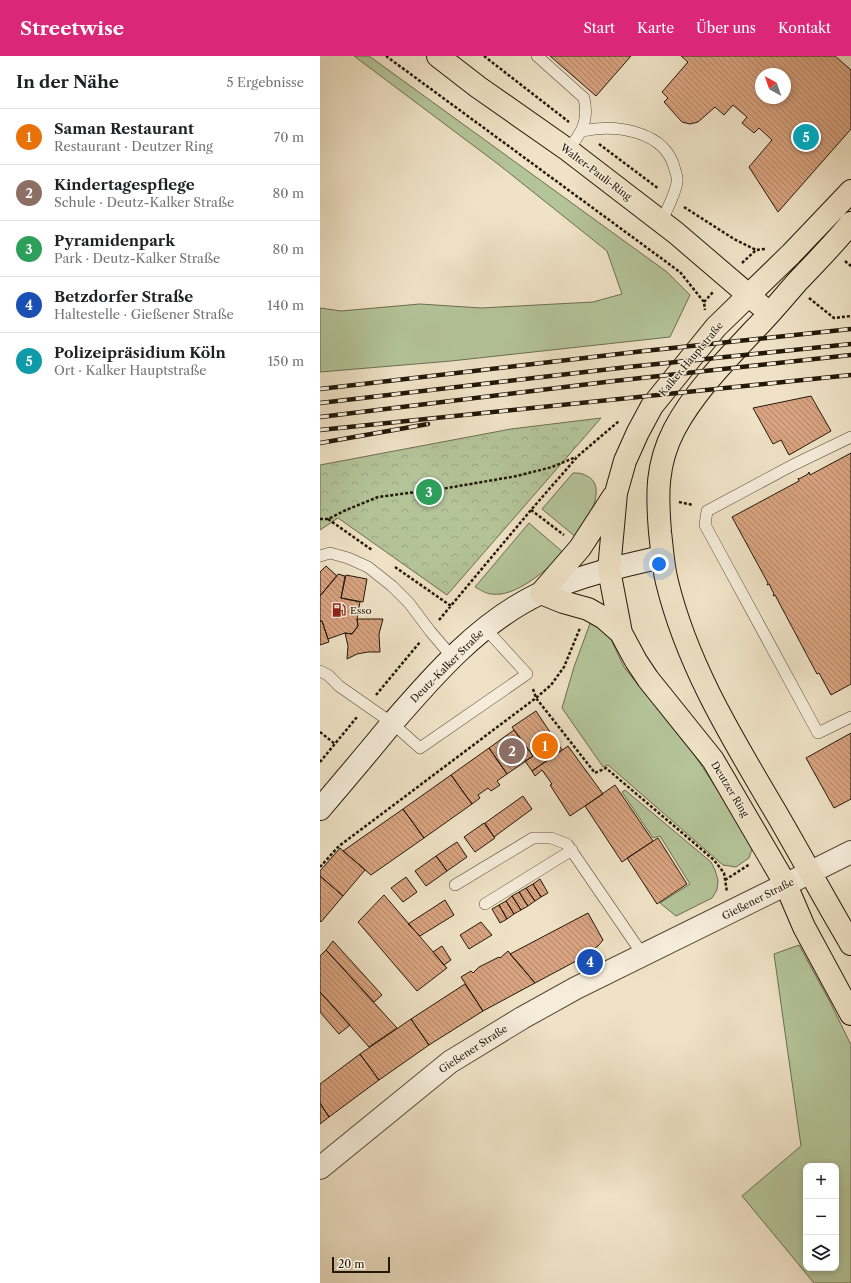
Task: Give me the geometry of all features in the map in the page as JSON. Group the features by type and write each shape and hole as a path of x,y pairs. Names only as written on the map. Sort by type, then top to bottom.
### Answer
{"main road":[{"name":"Walter-Pauli-Ring","path":"438,56 478,87 568,150 661,222 711,262 770,314"},
{"name":"Kalker Hauptstraße","path":"609,570 616,493 625,461 652,406 716,327 749,296 851,191"},
{"path":"851,223 725,362 690,403 674,430 662,456 658,483 658,506 662,557 667,583 686,645 703,684 721,719 811,872 851,944"},
{"path":"616,493 580,548 541,593 563,602 588,609 604,618 621,633"},
{"name":"Deutzer Ring","path":"609,570 621,633 636,661 648,679 713,760 786,885 804,927 851,1014"}],"street":[{"name":"Deutz-Kalker Straße","path":"320,809 420,691 485,628 510,610 541,593 590,574 662,557"},
{"name":"Gießener Straße","path":"320,1168 450,1062 522,1018 576,988 851,852"}],"lane":[{"path":"537,56 584,98 586,117 582,132 568,150"},
{"path":"582,132 599,128 632,131 641,133 650,138 664,149 673,162 677,181 661,222"},
{"path":"851,437 793,465 707,512 705,525 818,733 851,717"},
{"path":"320,556 330,552 368,567 392,586 409,603 453,658"},
{"path":"320,671 328,675 339,686 392,723 420,748 527,674 485,628"},
{"path":"455,885 533,838 551,838 567,844 572,850 643,955"},
{"path":"485,904 572,850"}],"path":[{"path":"386,56 680,272 704,302"},
{"path":"484,56 671,199 734,240 756,250"},
{"path":"807,295 834,318 851,316"},
{"path":"320,519 328,519 378,497 447,488 517,476 552,467 578,456 531,510 580,548"},
{"path":"320,867 339,846 536,698 551,685 564,667"},
{"path":"527,674 536,698 594,773 606,768 714,860 724,874 726,890 736,910"},
{"path":"320,732 335,744"}],"green space":[{"path":"354,56 369,56 667,272 690,295 670,337 451,361 320,372 320,308 341,311 420,304 481,308 593,302 622,294 607,251 498,164"},
{"path":"601,418 447,595 338,518 320,530 320,465 511,429"},
{"path":"573,473 581,473 585,475 592,480 596,487 594,505 577,538 542,509"},
{"path":"529,523 564,553 541,574 521,587 511,591 501,594 490,594 475,587"},
{"path":"592,618 607,631 624,667 694,754 720,794 752,849 749,858 736,867 723,865 608,765 603,767 562,708 574,667"},
{"path":"625,790 711,862 718,880 717,890 712,898 676,916 660,903 690,884 660,836 653,838 622,792"},
{"path":"799,945 830,1002 851,1045 851,1283 814,1283 804,1271 839,1271 839,1163 803,1163 803,1270 742,1196 801,1146 774,954"}],"building":[{"path":"550,56 631,56 596,96"},
{"path":"681,56 835,56 851,70 851,129 778,212 749,167 772,140 759,128 754,133 742,123 747,117 733,105 724,115 715,107 698,122 690,124 682,122 664,102 668,98 662,92 688,62"},
{"path":"811,396 831,431 789,455 781,440 773,444 753,408"},
{"path":"851,453 851,684 831,695 819,673 817,674 775,595 773,596 774,594 769,584 767,585 768,583 732,517 799,481 798,478 799,479 809,472 810,475"},
{"path":"326,566 337,576 320,596 320,572"},
{"name":"Esso","path":"338,574 345,576 341,598 360,602 357,619 358,626 352,634 345,633 328,639 322,621 320,621 320,596"},
{"path":"346,575 367,579 363,602 341,598"},
{"path":"357,619 383,619 379,634 380,652 357,654 347,659 348,646 345,633 352,634 358,626"},
{"path":"320,621 322,621 329,642 320,645"},
{"path":"536,711 562,750 532,771 525,761 533,756 512,727"},
{"path":"514,730 533,756 507,774 489,748"},
{"path":"851,733 851,799 834,808 806,758"},
{"path":"568,746 603,794 570,816 550,785 552,784 542,770 535,776 532,771"},
{"path":"489,748 507,774 497,781 500,785 491,791 488,788 478,795 480,798 472,804 451,775"},
{"path":"451,775 472,804 424,838 403,809"},
{"path":"615,785 653,841 622,862 585,806"},
{"path":"523,796 532,809 494,837 485,823"},
{"path":"403,809 424,838 371,875 343,851"},
{"path":"484,823 495,838 475,852 464,837"},
{"path":"658,838 687,884 657,904 627,858"},
{"path":"457,842 467,857 447,871 436,856"},
{"path":"340,848 365,870 343,896 320,876 320,871"},
{"path":"436,856 447,871 426,886 415,871"},
{"path":"320,876 343,896 321,922 320,921"},
{"path":"406,877 417,892 403,902 391,888"},
{"path":"540,879 548,893 541,897 533,884"},
{"path":"533,884 541,897 535,901 526,888"},
{"path":"526,888 535,901 528,906 519,892"},
{"path":"519,892 528,906 521,910 512,896"},
{"path":"384,895 447,968 417,991 358,922"},
{"path":"512,896 521,910 514,914 506,901"},
{"path":"445,900 454,915 420,936 408,924"},
{"path":"506,901 514,914 507,919 499,905"},
{"path":"499,905 507,919 500,923 492,909"},
{"path":"588,913 603,940 592,950 593,952 535,983 510,954"},
{"path":"481,922 492,935 469,949 460,935"},
{"path":"333,941 382,995 374,1002 326,950"},
{"path":"442,946 451,960 444,965 433,952"},
{"path":"326,950 397,1028 369,1047 320,992 320,956"},
{"path":"508,951 535,983 483,1011 461,977 471,971 473,973 479,967 499,957 500,958"},
{"path":"465,984 483,1011 429,1045 411,1019"},
{"path":"320,992 350,1025 339,1034 320,1012"},
{"path":"411,1019 429,1045 379,1080 360,1054"},
{"path":"360,1054 379,1080 329,1117 320,1103 320,1084"},
{"path":"320,1103 329,1117 320,1124"}],"railway":[{"path":"320,389 644,351 851,329"},
{"path":"320,403 628,367 851,344"},
{"path":"320,417 614,381 851,355"},
{"path":"320,430 851,375"},
{"path":"320,443 428,424"}],"place":[{"name":"Polizeipräsidium Köln","path":"806,137"},
{"name":"Pyramidenpark","path":"429,492"},
{"name":"Esso","path":"339,610"},
{"name":"Saman Restaurant","path":"545,746"},
{"name":"Kindertagespflege","path":"512,751"},
{"name":"Betzdorfer Straße","path":"590,962"}]}
